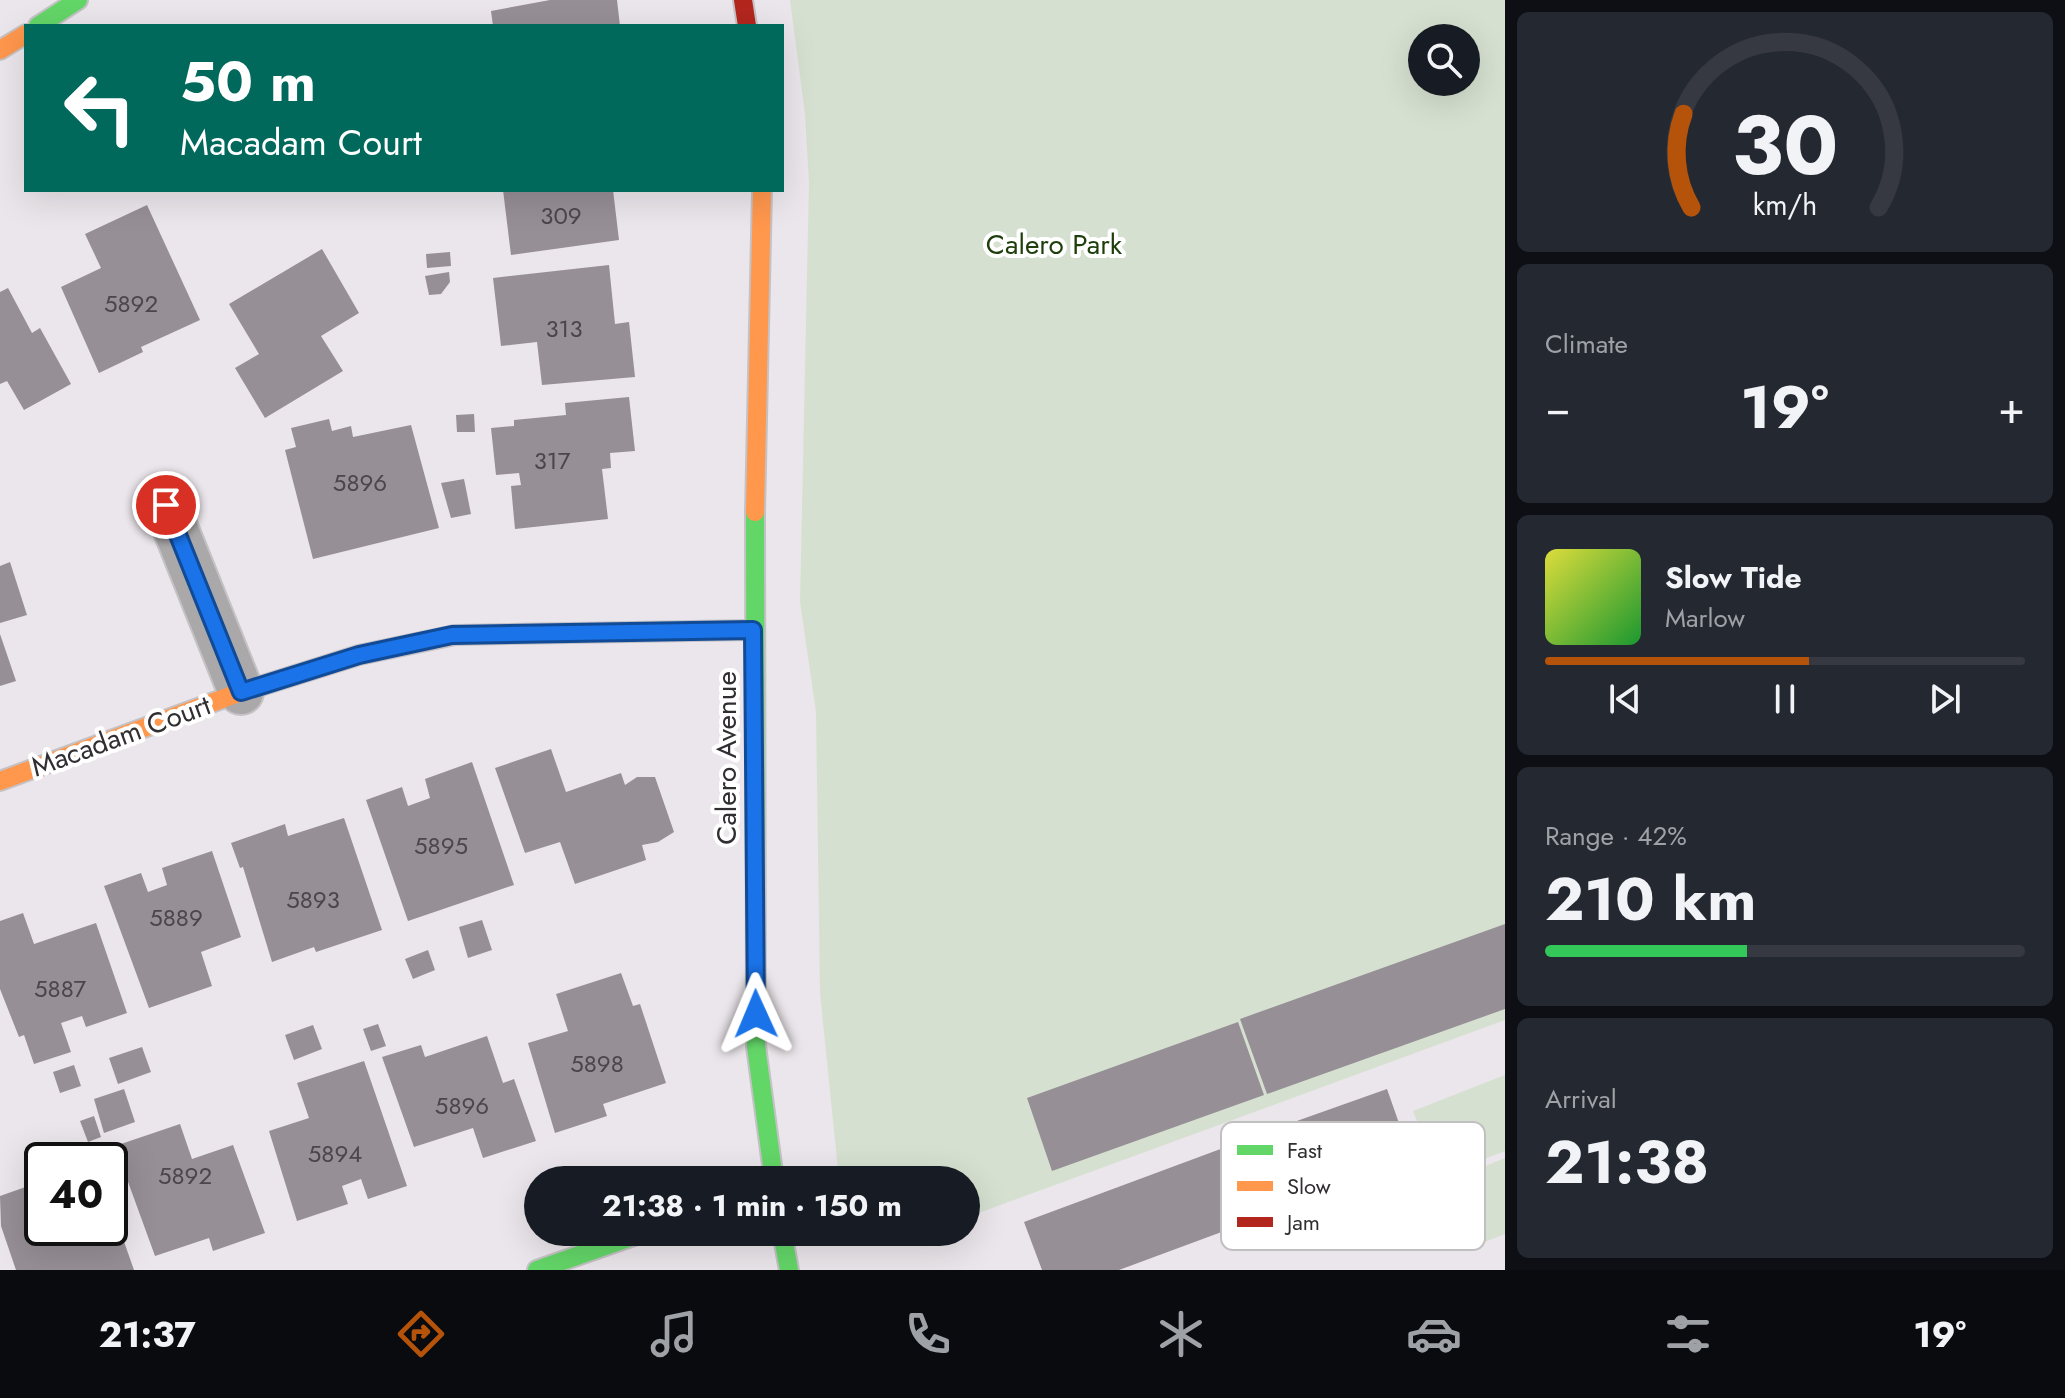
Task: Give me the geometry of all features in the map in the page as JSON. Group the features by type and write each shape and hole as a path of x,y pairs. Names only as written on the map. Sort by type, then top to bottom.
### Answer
{"street":[{"path":"41,24 78,0"},
{"path":"743,0 747,24"},
{"path":"0,50 24,35"},
{"name":"Calero Avenue","path":"762,192 753,630 756,1046 772,1166"},
{"name":"Macadam Court","path":"166,505 241,692"},
{"name":"Macadam Court","path":"0,781 241,692 359,655 452,635 753,630"},
{"path":"537,1270 605,1246"},
{"path":"785,1246 789,1270"}],"green space":[{"name":"Calero Park","path":"790,0 1505,0 1505,1020 980,1213 980,1166 838,1166 820,993 816,712 800,602 809,182 805,114"},
{"path":"1505,1075 1505,1151 1485,1159 1485,1122 1417,1122 1413,1111"},
{"path":"1505,1158 1505,1234 1485,1242 1485,1166"}],"building":[{"path":"550,0 617,0 620,24 493,24 491,11"},
{"path":"503,192 613,192 619,240 511,255"},
{"path":"147,205 200,320 141,347 143,352 99,373 61,287 101,268 85,234"},
{"path":"322,249 359,313 321,336 343,371 265,418 235,368 259,354 229,304"},
{"path":"450,252 451,266 427,268 426,254"},
{"path":"609,265 615,324 629,322 635,377 542,385 537,342 501,346 493,278"},
{"path":"449,272 450,282 441,294 429,295 425,276"},
{"path":"8,288 32,333 40,328 71,384 24,410 7,381 0,384 0,292"},
{"path":"629,397 635,451 610,453 611,468 602,469 608,519 515,529 511,486 521,485 519,473 496,475 491,428 514,426 514,420 566,415 565,403"},
{"path":"474,414 475,432 457,432 456,415"},
{"path":"329,419 332,431 351,426 353,437 411,425 439,528 313,559 285,450 296,447 291,428"},
{"path":"464,479 471,514 451,518 441,483"},
{"path":"10,562 27,615 0,623 0,566"},
{"path":"0,634 16,681 0,686"},
{"path":"551,749 566,792 621,773 625,785 637,777 655,777 674,832 658,842 642,845 646,860 575,884 560,842 525,853 495,768"},
{"path":"472,762 514,885 408,921 366,800 402,787 408,806 430,798 425,779"},
{"path":"344,818 382,930 316,952 314,947 272,962 243,867 240,868 231,843 285,824 288,836"},
{"path":"212,851 241,937 201,952 212,986 149,1008 104,886 141,873 148,892 167,885 162,868"},
{"path":"23,913 34,944 96,923 127,1013 86,1027 82,1016 61,1023 71,1052 34,1064 24,1035 19,1037 0,989 0,921"},
{"path":"482,920 492,950 468,958 459,927"},
{"path":"1505,924 1505,1009 1267,1094 1240,1019"},
{"path":"428,950 435,970 413,979 405,959"},
{"path":"621,973 633,1006 640,1004 666,1083 603,1104 607,1116 555,1133 528,1043 568,1031 556,994"},
{"path":"1238,1022 1264,1095 1052,1171 1027,1098"},
{"path":"378,1024 386,1046 371,1051 363,1029"},
{"path":"313,1025 322,1049 294,1060 285,1035"},
{"path":"487,1036 503,1083 514,1079 536,1141 483,1158 473,1128 414,1147 382,1057 421,1045 425,1057"},
{"path":"142,1047 151,1072 118,1084 109,1058"},
{"path":"364,1061 407,1186 368,1199 361,1179 342,1186 348,1204 297,1221 269,1131 309,1118 297,1083"},
{"path":"74,1065 81,1086 60,1093 53,1072"},
{"path":"124,1089 135,1122 104,1133 94,1099"},
{"path":"1387,1089 1399,1122 1294,1122"},
{"path":"94,1116 101,1137 88,1142 80,1121"},
{"path":"180,1124 192,1159 233,1145 265,1233 213,1251 209,1238 155,1256 128,1182 127,1142"},
{"path":"1221,1149 1221,1232 1119,1270 1042,1270 1024,1222"},
{"path":"24,1188 24,1246 126,1246 134,1270 16,1270 1,1226 0,1196"}],"traffic: fast":[{"path":"41,24 78,0"},
{"path":"755,512 756,1046 772,1166"},
{"path":"455,635 753,630"},
{"path":"537,1270 605,1246"},
{"path":"785,1246 789,1270"}],"traffic: slow":[{"path":"0,50 24,35"},
{"path":"755,512 762,192"},
{"path":"0,781 241,692 359,655 455,635"}],"traffic: jam":[{"path":"743,0 747,24"}],"route":[{"path":"166,505 241,692 359,655 452,635 753,630 756,1014"}]}
